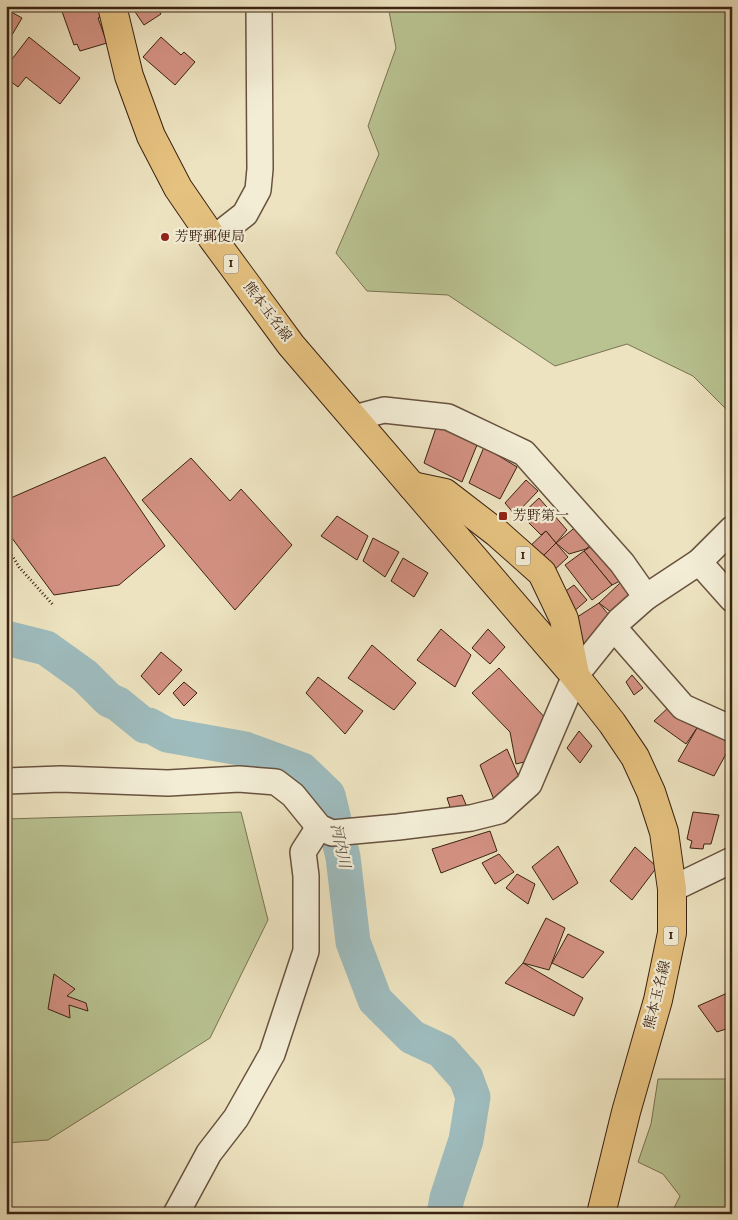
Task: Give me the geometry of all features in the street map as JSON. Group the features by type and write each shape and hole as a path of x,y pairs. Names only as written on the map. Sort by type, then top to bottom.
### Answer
{"main road":[{"name":"熊本玉名線","path":"112,6 129,76 151,136 178,188 213,239 292,345 575,676 612,723 635,757 651,792 664,832 672,889 672,933 658,1000 626,1112 601,1214"},
{"name":"熊本玉名線","path":"412,486 445,493 497,533 542,574 564,619 575,676"}],"street":[{"path":"213,239 245,214 258,190 260,169 259,6"},
{"path":"354,418 384,410 448,416 524,452 622,562 646,597"},
{"path":"6,782 61,779 168,783 239,779 276,782 293,795 320,827 332,833 471,818 500,811 529,784 575,676 620,620 646,597 699,562 732,529"},
{"path":"699,562 732,600"},
{"path":"614,628 683,707 732,729"},
{"path":"176,1214 209,1153 236,1118 272,1054 306,951 306,876 302,852 320,827"},
{"path":"672,889 732,860"}],"path":[{"path":"6,546 19,567 54,606"}],"green space":[{"path":"388,6 732,6 732,415 693,376 627,344 555,366 448,295 367,291 336,253 379,154 368,126 396,48"},
{"path":"241,812 268,920 210,1038 48,1140 6,1143 6,819"},
{"path":"658,1079 732,1079 732,1214 671,1214 680,1196 663,1174 638,1162 651,1124"}],"building":[{"path":"60,6 97,6 101,17 98,18 107,43 80,51 77,44 74,45"},
{"path":"131,6 156,6 161,14 144,25"},
{"path":"6,9 22,18 6,45"},
{"path":"29,37 80,78 60,104 26,77 18,87 6,78 6,67"},
{"path":"161,37 181,55 184,52 195,62 175,85 143,57"},
{"path":"438,422 479,440 462,482 424,463"},
{"path":"484,447 517,467 500,499 469,483"},
{"path":"105,457 165,546 119,585 54,595 6,530 6,500"},
{"path":"191,458 230,501 241,489 292,545 235,610 142,500"},
{"path":"526,480 538,491 515,515 505,503"},
{"path":"539,498 567,530 556,543 546,531 541,535 521,515"},
{"path":"337,516 368,536 357,560 321,536"},
{"path":"578,525 594,542 586,549 569,554 556,543"},
{"path":"546,531 556,543 538,561 526,550"},
{"path":"373,538 399,552 385,577 363,561"},
{"path":"556,543 568,557 549,575 538,561"},
{"path":"596,543 626,578 612,585 584,551"},
{"path":"584,551 612,585 592,600 565,565"},
{"path":"403,558 428,573 414,597 391,581"},
{"path":"621,582 635,599 616,616 599,603"},
{"path":"574,585 587,600 572,613 563,593"},
{"path":"599,603 613,620 581,649 571,621"},
{"path":"441,629 471,655 455,687 417,660"},
{"path":"488,629 505,647 490,664 472,648"},
{"path":"372,645 416,683 394,710 348,678"},
{"path":"161,652 182,670 159,695 141,676"},
{"path":"499,668 549,722 532,760 516,764 510,732 472,693"},
{"path":"632,675 643,688 634,695 626,682"},
{"path":"318,677 363,711 345,734 306,693"},
{"path":"184,682 197,693 184,706 173,693"},
{"path":"671,705 697,728 686,744 654,721"},
{"path":"697,728 732,743 714,776 678,761"},
{"path":"579,731 592,746 580,763 567,748"},
{"path":"507,749 524,789 497,807 480,765"},
{"path":"462,795 469,812 453,816 447,798"},
{"path":"693,812 719,815 711,844 704,844 703,849 690,848 692,841 687,839"},
{"path":"490,831 497,851 441,873 432,849"},
{"path":"558,846 578,883 553,900 532,867"},
{"path":"635,847 657,867 632,900 610,881"},
{"path":"499,854 514,872 495,884 482,863"},
{"path":"517,874 535,884 528,904 506,888"},
{"path":"546,918 565,928 549,970 523,963"},
{"path":"568,934 604,952 583,978 552,963"},
{"path":"523,963 583,998 574,1016 505,983"},
{"path":"54,974 75,989 67,996 86,1003 88,1011 69,1005 70,1018 48,1009"},
{"path":"732,991 732,1027 717,1032 698,1006"}],"waterway":[{"name":"河内川","path":"6,638 46,648 85,676 109,700 118,704 145,726 149,725 167,735 245,749 302,770 328,795 343,857 353,942 375,1000 412,1037 442,1051 466,1078 473,1097 466,1140 447,1198 444,1214"}],"place":[{"name":"芳野郵便局","path":"165,237"},
{"name":"芳野第一","path":"503,516"}]}
